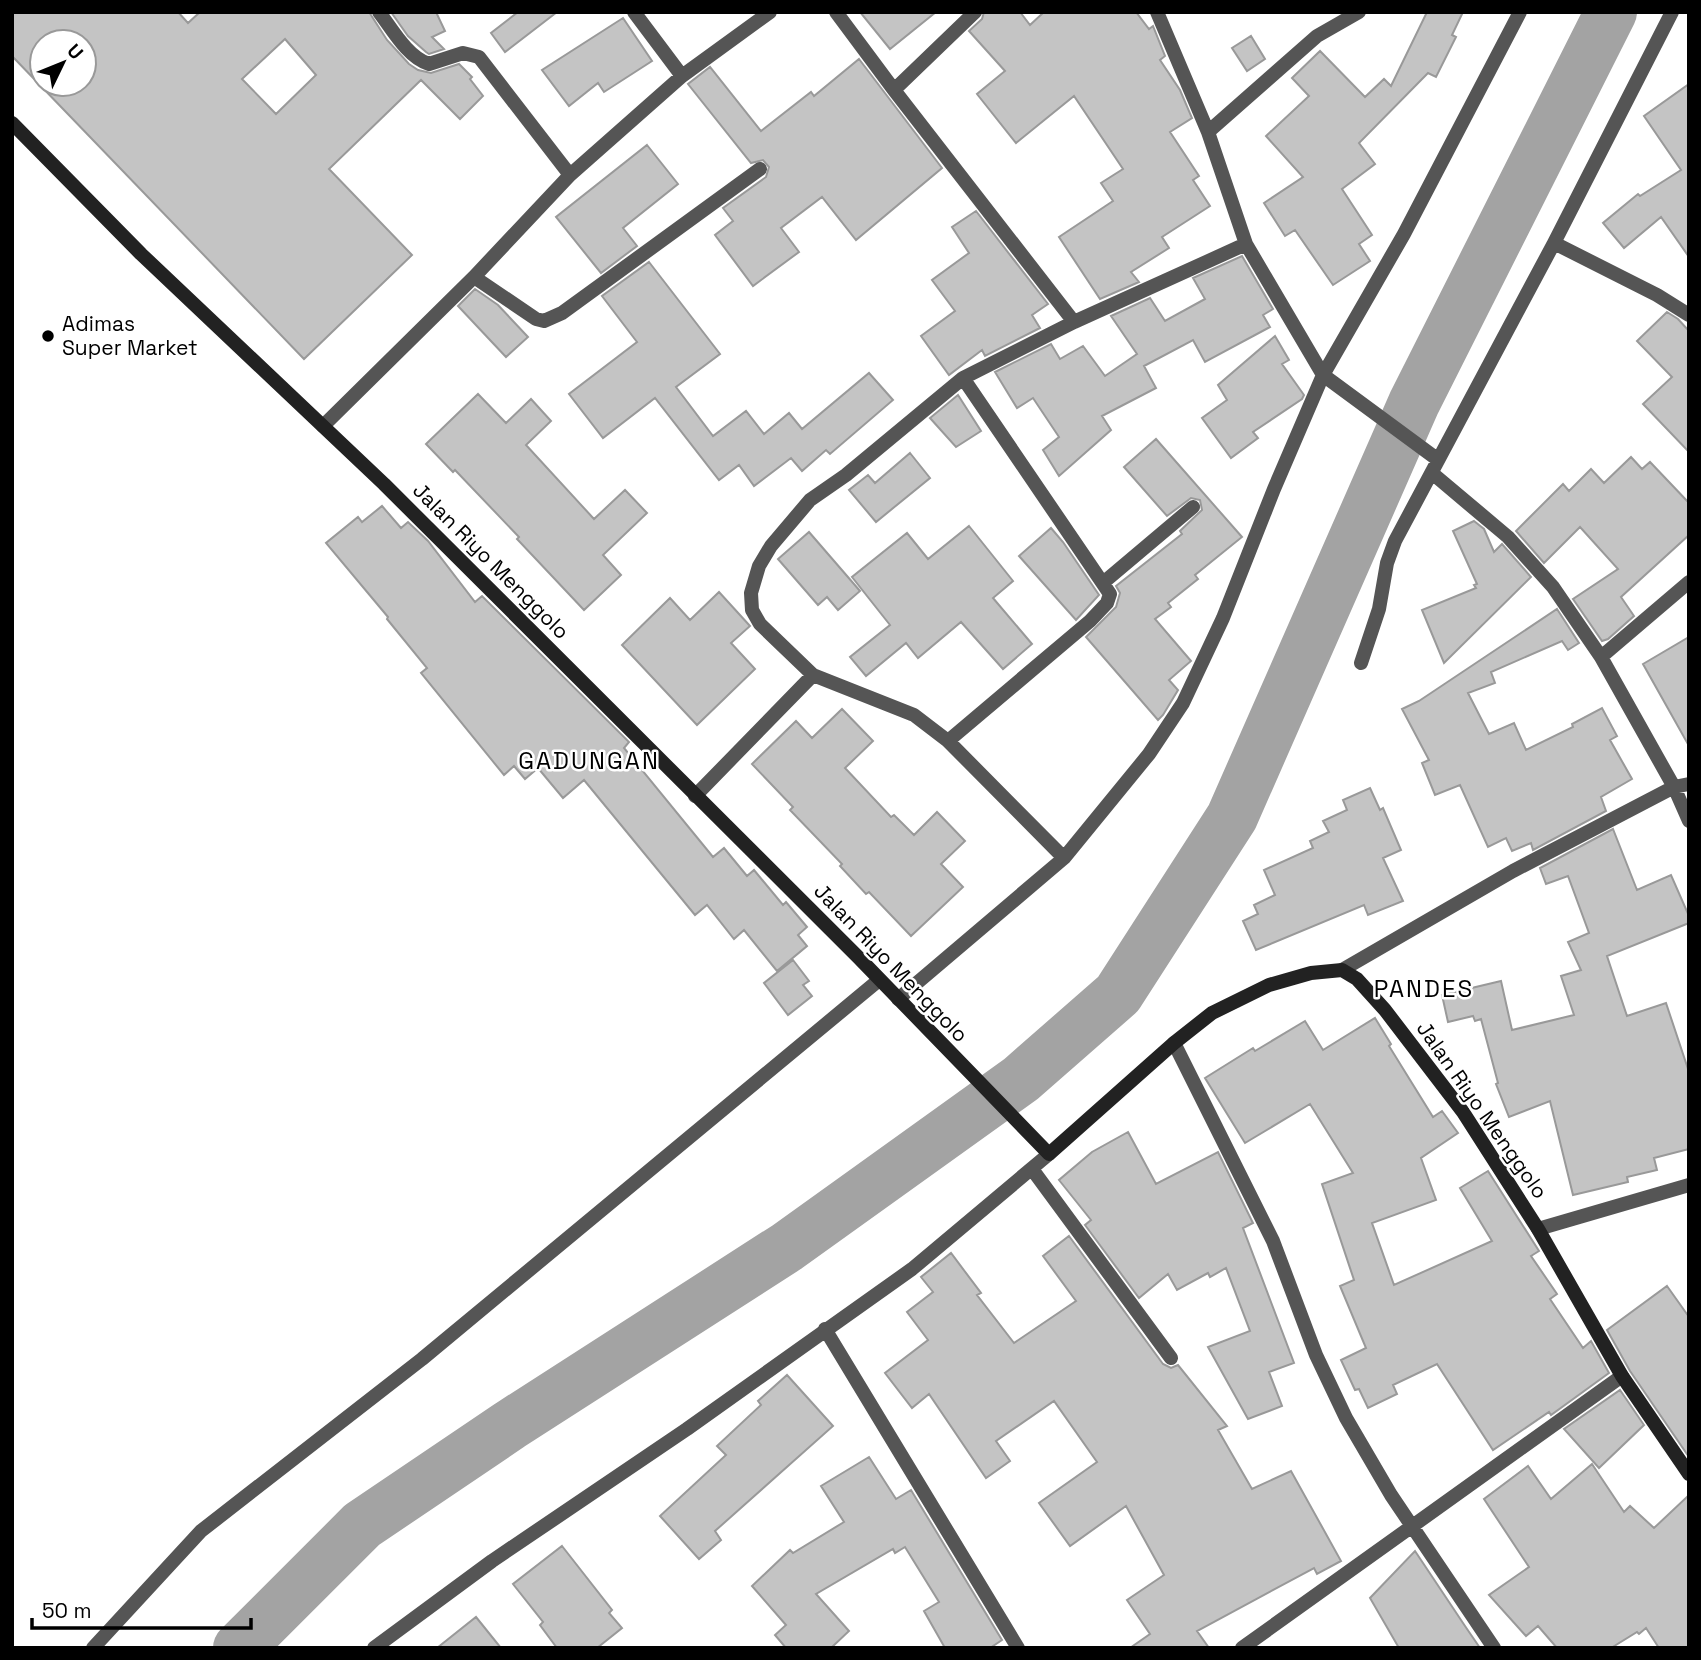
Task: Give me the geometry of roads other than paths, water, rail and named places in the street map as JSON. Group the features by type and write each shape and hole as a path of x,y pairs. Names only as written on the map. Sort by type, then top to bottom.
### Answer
{"street":[{"path":"379,12 416,57 425,63 463,53 479,57 570,175"},
{"path":"634,12 681,76"},
{"path":"323,426 474,277 570,175 681,76 770,12"},
{"path":"836,12 1074,322"},
{"path":"894,90 975,12"},
{"path":"1157,12 1208,132 1246,244 1324,375 1433,463 1508,537 1553,587 1601,657 1681,785 1689,821"},
{"path":"1208,132 1317,36 1359,12"},
{"path":"898,999 1064,858 1149,754 1183,703 1223,618 1274,489 1324,375 1404,234 1520,12"},
{"path":"1361,663 1380,609 1387,563 1395,541 1433,463 1554,243 1672,12"},
{"name":"Jalan Riyo Menggolo","path":"12,122 141,254 384,484 1044,1149"},
{"path":"474,277 536,319 549,320 760,169"},
{"path":"1554,243 1657,295 1689,315"},
{"path":"1064,858 948,741 914,715 813,675 760,624 752,611 751,593 760,566 771,546 810,500 846,475 963,378 1074,322 1246,244"},
{"path":"948,741 1090,621 1110,597 1104,582 963,378"},
{"path":"1104,582 1193,507"},
{"path":"1601,657 1689,582"},
{"path":"695,796 813,675"},
{"path":"374,1648 492,1561 687,1429 912,1269 1032,1169 1044,1149 1212,1013 1269,985 1323,970 1342,970 1513,871 1681,785"},
{"name":"Jalan Riyo Menggolo","path":"1342,970 1357,979 1415,1048 1463,1112 1538,1229 1622,1377 1684,1456 1689,1474"},
{"path":"93,1648 201,1531 422,1359 879,980"},
{"path":"1174,1043 1273,1241 1316,1355 1346,1418 1412,1526 1494,1648"},
{"path":"1032,1169 1171,1357"},
{"path":"1538,1229 1689,1185"},
{"path":"825,1329 1018,1648"},
{"path":"1242,1648 1622,1377"}],"waterway":[{"path":"239,1648 362,1525 510,1425 787,1247 1021,1079 1118,994 1232,817 1414,403 1611,12"}],"place":[{"name":"Adimas Super Market","path":"48,336"}],"district":[{"name":"GADUNGAN","path":"589,761"},
{"name":"PANDES","path":"1424,989"}]}
